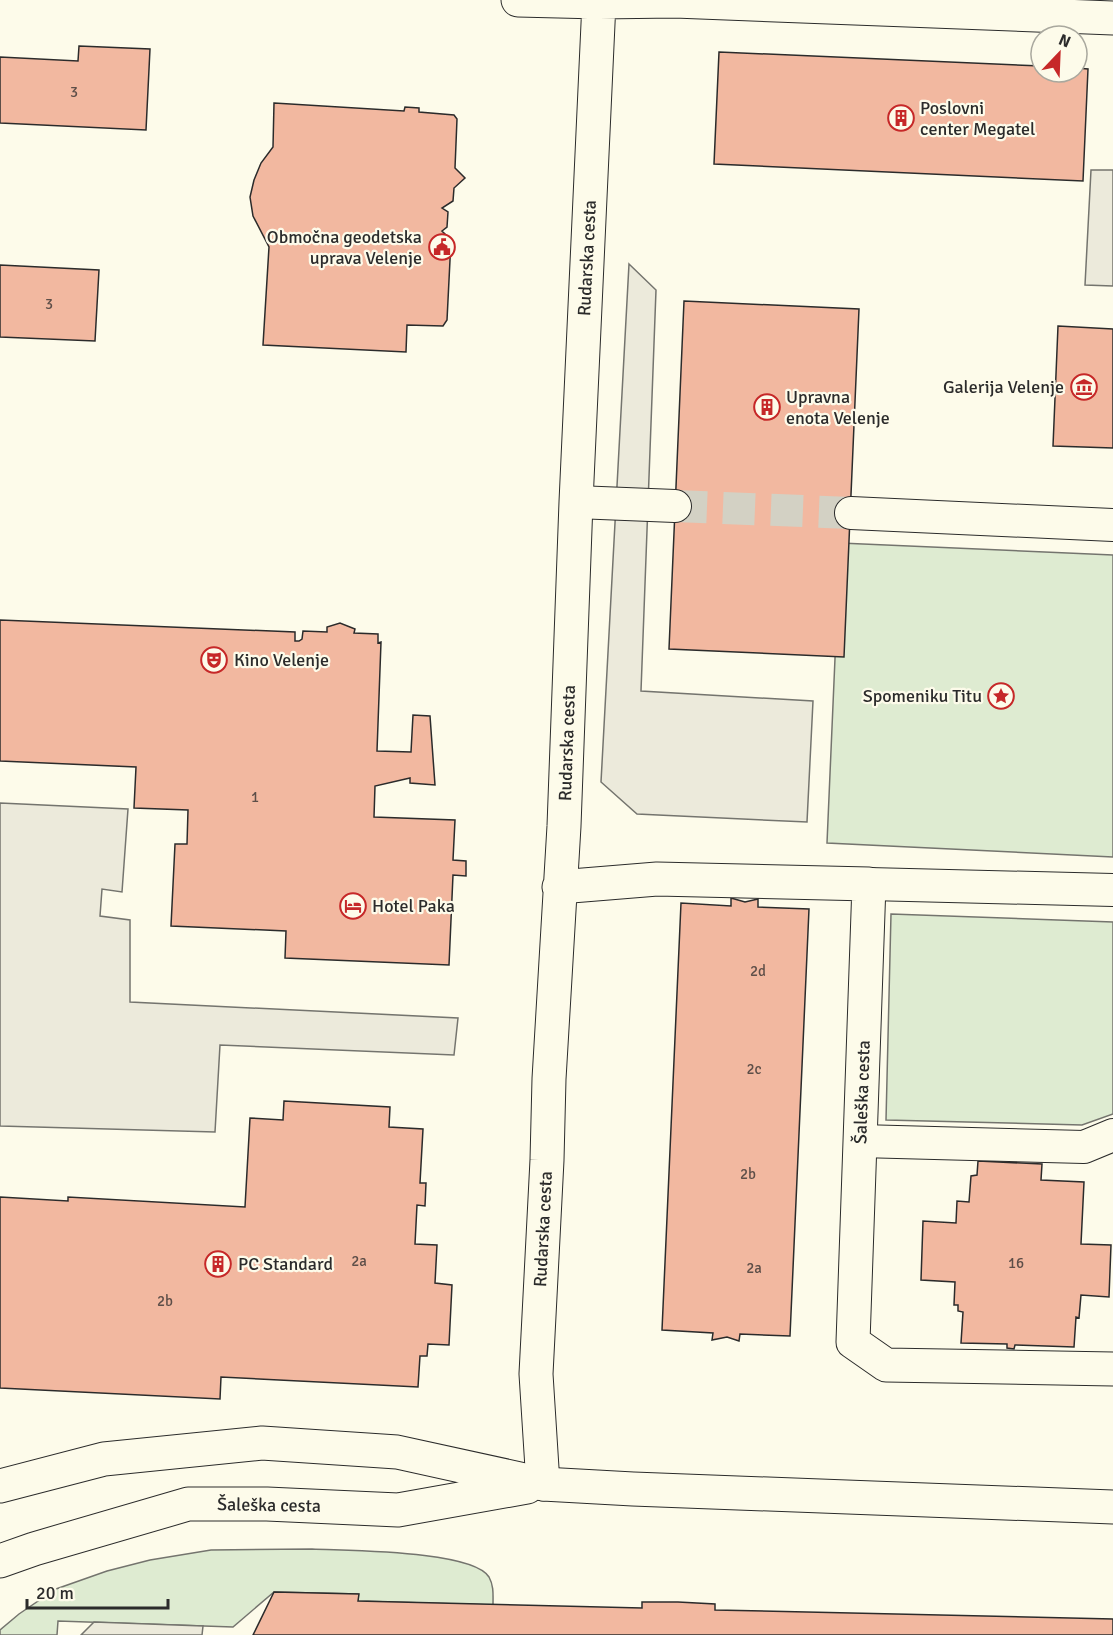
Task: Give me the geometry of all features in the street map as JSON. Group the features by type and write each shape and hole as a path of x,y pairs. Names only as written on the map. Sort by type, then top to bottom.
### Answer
{"street":[{"path":"518,0 711,2 1113,18"},
{"name":"Rudarska cesta","path":"543,1484 536,1374 559,887 564,826 599,2"},
{"path":"576,502 675,506"},
{"path":"851,513 1113,525"},
{"path":"559,887 657,879 1113,890"},
{"name":"Šaleška cesta","path":"869,884 853,1342 886,1365 1113,1369"},
{"path":"860,1141 1084,1147 1113,1135"},
{"name":"Šaleška cesta","path":"0,1486 104,1459 262,1443 397,1452 543,1484 1113,1507"},
{"name":"Šaleška cesta","path":"0,1561 188,1504 267,1504 398,1510 543,1484"},
{"path":"0,1582 34,1549"}],"green space":[{"path":"840,543 1113,555 1113,857 827,843"},
{"path":"891,914 1113,922 1113,1114 1082,1125 886,1120"},
{"path":"312,1549 406,1554 459,1562 478,1568 489,1577 493,1605 358,1601 358,1594 274,1592 233,1627 58,1621 57,1635 0,1635 0,1630 19,1614 56,1589 107,1571 150,1560 211,1550"}],"shaded area":[{"path":"1091,170 1113,170 1113,286 1085,285"},
{"path":"629,264 656,290 641,691 813,701 807,822 637,814 601,782"},
{"path":"0,803 128,809 122,892 102,889 100,916 130,920 130,1002 458,1018 454,1055 220,1045 215,1132 0,1126"},
{"path":"94,1622 203,1626 202,1635 81,1635"}],"building":[{"path":"79,46 150,49 146,130 0,123 0,57 78,61"},
{"name":"Poslovni center Megatel","path":"719,52 1029,65 1029,84 1087,84 1083,181 714,164"},
{"path":"274,103 404,111 405,107 419,108 419,112 454,115 457,119 455,168 465,178 454,188 453,201 442,208 448,212 447,227 442,231 451,240 447,320 443,326 407,325 406,352 263,345 269,247 253,216 250,197 261,163 273,147"},
{"path":"0,265 99,270 95,341 0,337"},
{"name":"Upravna enota Velenje","path":"684,301 859,309 844,657 669,649"},
{"name":"Galerija Velenje","path":"1058,326 1113,329 1113,448 1053,446"},
{"path":"0,620 295,632 295,641 302,639 303,631 327,632 327,627 340,623 355,629 354,633 378,634 378,643 381,642 377,751 411,752 413,715 430,716 435,785 410,783 410,778 375,786 374,817 455,820 453,860 466,861 466,876 453,875 449,965 285,958 286,931 171,926 175,844 187,844 188,810 134,808 136,767 0,761"},
{"path":"731,898 745,902 758,899 758,907 809,909 790,1336 740,1334 739,1341 727,1337 712,1340 713,1333 662,1330 681,903 731,906"},
{"name":"PC Standard","path":"284,1101 390,1107 389,1127 423,1129 420,1183 426,1183 425,1206 417,1205 415,1244 437,1245 435,1283 452,1285 449,1345 428,1344 427,1356 420,1356 418,1387 221,1377 220,1399 0,1388 0,1197 68,1201 68,1197 245,1207 250,1118 283,1120"},
{"path":"978,1161 1042,1164 1041,1180 1084,1182 1081,1244 1111,1245 1109,1297 1081,1295 1079,1318 1076,1317 1074,1347 1015,1345 1014,1349 1007,1348 1007,1344 961,1343 963,1312 958,1311 958,1305 954,1305 955,1282 921,1280 923,1221 956,1223 957,1201 969,1202 971,1176 977,1175"},
{"path":"274,1592 359,1594 358,1601 642,1608 642,1602 678,1602 715,1604 715,1610 1113,1619 1113,1635 253,1635"}],"tunnel":[{"path":"675,506 851,513"}],"place":[{"name":"Poslovni center Megatel","path":"901,118"},
{"name":"Območna geodetska uprava Velenje","path":"442,247"},
{"name":"Galerija Velenje","path":"1084,387"},
{"name":"Upravna enota Velenje","path":"767,407"},
{"name":"Kino Velenje","path":"214,660"},
{"name":"Spomeniku Titu","path":"1001,696"},
{"name":"Hotel Paka","path":"353,906"},
{"name":"PC Standard","path":"218,1264"}]}
